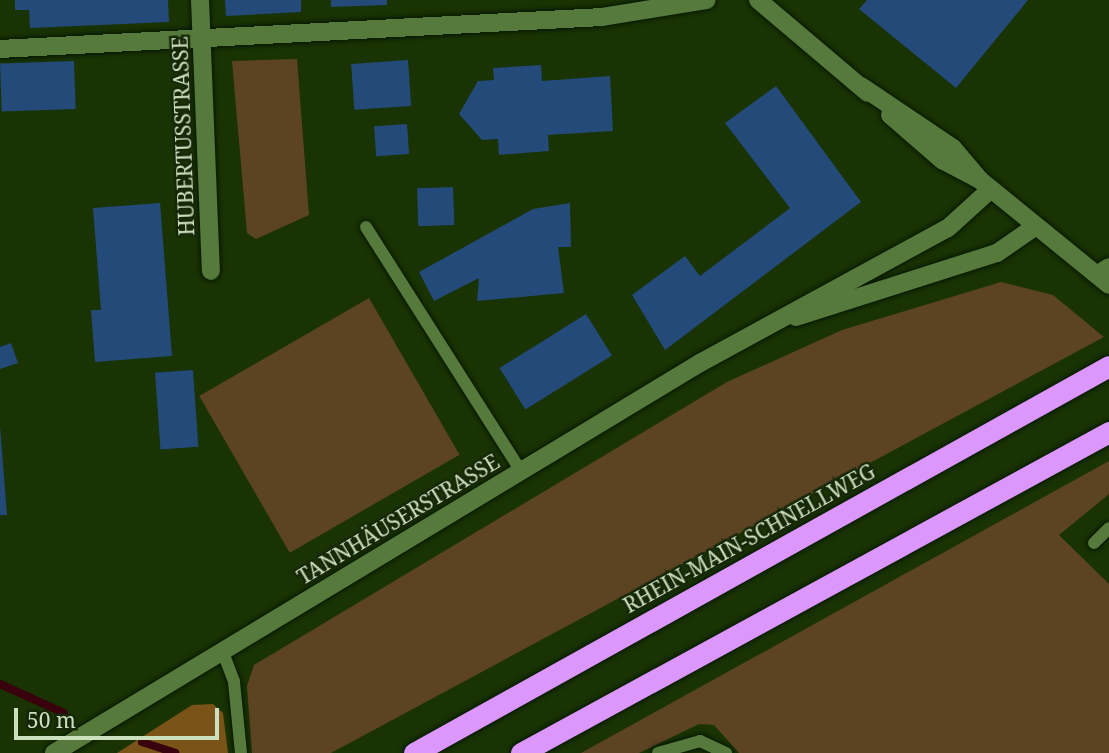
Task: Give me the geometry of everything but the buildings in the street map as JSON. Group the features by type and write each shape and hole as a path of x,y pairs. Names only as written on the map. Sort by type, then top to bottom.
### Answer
{"highway":[{"name":"RHEIN-MAIN-SCHNELLWEG","path":"414,753 1109,366"},
{"path":"521,753 1109,432"}],"street":[{"name":"HUBERTUSSTRASSE","path":"200,0 211,271"},
{"path":"0,49 202,34 602,17 707,0"},
{"path":"758,0 862,86 942,160 986,185 1036,226 1105,276"},
{"name":"TANNHÄUSERSTRASSE","path":"54,753 767,326 948,228 986,185"},
{"name":"TANNHÄUSERSTRASSE","path":"767,326 997,253 1036,226"}],"lane":[{"path":"366,227 522,471"},
{"path":"1094,543 1109,528"},
{"path":"222,650 234,682 241,753"},
{"path":"658,753 699,741 726,753"}],"shaded area":[{"path":"297,59 309,215 256,239 247,233 232,61"},
{"path":"1001,282 1053,295 1104,337 331,753 252,753 247,686 254,665 727,382 842,330"},
{"path":"369,298 460,455 290,553 199,396"},
{"path":"1109,461 1109,494 1059,535 1109,584 1109,753 739,753 714,725 699,724 639,753 581,753"},
{"path":"213,704 223,713 228,753 117,753 192,705"}],"waterway":[{"path":"0,684 64,713"},
{"path":"142,742 175,753"}]}
